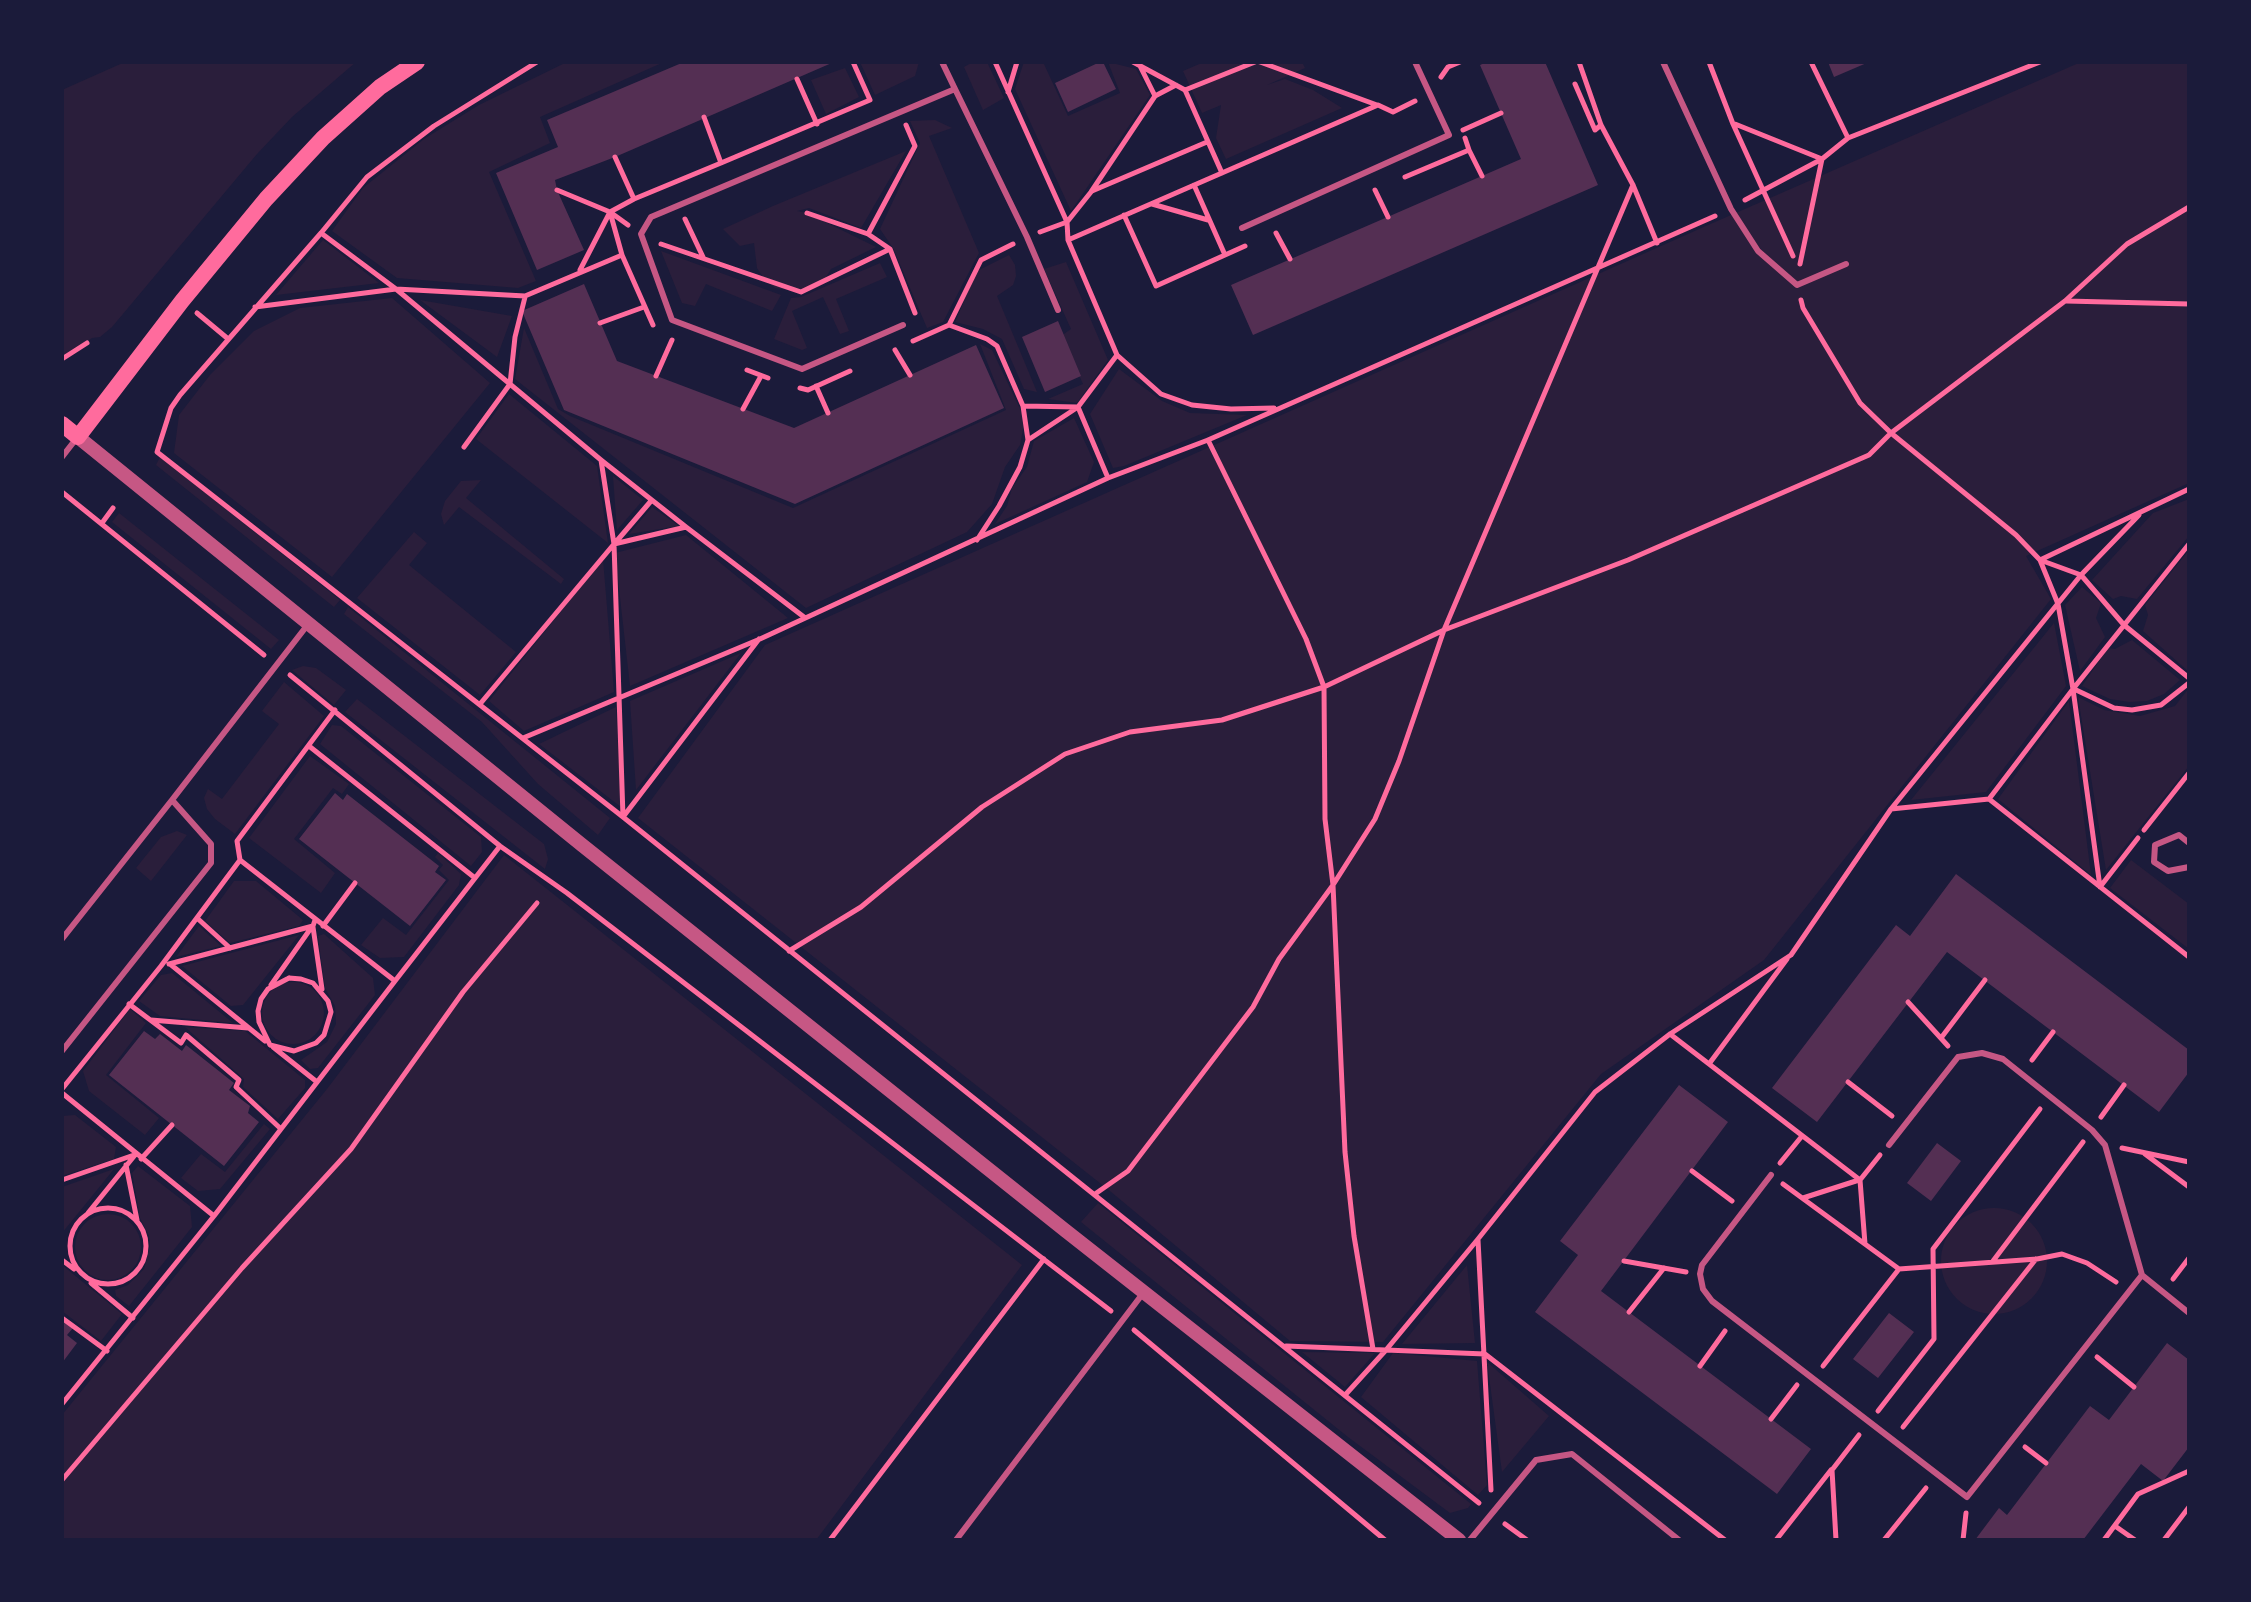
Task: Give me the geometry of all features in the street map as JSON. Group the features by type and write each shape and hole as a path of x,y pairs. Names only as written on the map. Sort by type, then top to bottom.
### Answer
{"main road":[{"path":"62,424 78,437 182,301 266,199 323,138 380,87 417,62"}],"street":[{"path":"78,437 582,845 1459,1540"}],"lane":[{"path":"942,62 1027,237 1058,310"},
{"path":"1242,228 1449,135 1415,62"},
{"path":"1663,62 1731,209 1758,251 1797,285 1846,264"},
{"path":"903,325 802,369 672,320 641,234 651,217 955,89"},
{"path":"62,457 78,437"},
{"path":"62,939 309,623"},
{"path":"62,1051 211,863 211,844 172,800"},
{"path":"2189,843 2179,835 2155,845 2154,862 2168,871 2189,867"},
{"path":"1889,1145 1958,1057 1982,1053 2003,1059 2092,1130 2105,1145 2142,1275 2189,1313"},
{"path":"1771,1175 1702,1265 1703,1289 1712,1301 1967,1497 2142,1275"},
{"path":"956,1540 1144,1292"},
{"path":"1470,1540 1536,1460 1572,1454 1679,1540"}],"path":[{"path":"537,62 434,126 367,177 227,338 171,408 154,455 623,817 1527,1540"},
{"path":"579,273 610,212 634,199 870,100 853,62"},
{"path":"995,62 1067,222 1068,240 1117,355 1161,394 1182,401 1231,409 1279,408"},
{"path":"1007,93 1017,62"},
{"path":"1185,90 1258,62 1393,112 1429,94"},
{"path":"1579,62 1601,125 1633,185 1657,243"},
{"path":"1709,62 1733,124 1799,269 1822,159"},
{"path":"1811,62 1848,138"},
{"path":"523,738 760,639 1108,478 1208,440 1599,269 1731,209 1763,188 1822,159 1848,138 2040,62"},
{"path":"1136,63 1185,90 1222,173"},
{"path":"1136,63 1155,96"},
{"path":"797,79 817,124"},
{"path":"1575,84 1595,130 1601,125"},
{"path":"976,541 1020,467 1028,440 1023,406 997,346 978,335 949,325 981,260 1027,237 1067,222 1091,192 1155,96 1176,85"},
{"path":"1068,240 1378,105"},
{"path":"868,234 915,146 900,111"},
{"path":"1463,130 1501,113"},
{"path":"704,117 721,163"},
{"path":"1733,124 1822,159"},
{"path":"1091,192 1207,142"},
{"path":"1469,150 1482,176"},
{"path":"615,157 634,199"},
{"path":"1194,185 1225,255"},
{"path":"1095,1194 1128,1171 1253,1007 1279,959 1333,885 1375,819 1399,761 1444,630 1633,185"},
{"path":"557,190 610,212 641,234"},
{"path":"1375,190 1388,217"},
{"path":"1152,204 1209,221"},
{"path":"789,951 861,907 982,807 1065,754 1130,732 1222,720 1324,687 1444,630 1628,560 1869,455 1891,433 2065,301 2127,244 2189,207"},
{"path":"610,212 622,255"},
{"path":"683,213 703,258"},
{"path":"807,213 868,234 890,249 918,321"},
{"path":"321,233 396,289 651,501 805,618"},
{"path":"1276,233 1290,259"},
{"path":"657,252 656,242 801,292 890,249"},
{"path":"1797,285 1803,308 1860,403 1891,433 2016,535 2040,560 2058,604 2073,689 2100,888"},
{"path":"255,307 396,289"},
{"path":"464,447 510,384 515,337 525,296"},
{"path":"182,301 227,338"},
{"path":"2065,301 2189,304"},
{"path":"600,323 644,307"},
{"path":"656,376 672,340"},
{"path":"62,359 87,343"},
{"path":"895,350 910,375"},
{"path":"1028,440 1078,407 1117,355"},
{"path":"743,409 761,376"},
{"path":"816,386 828,413"},
{"path":"1023,406 1078,407"},
{"path":"1078,407 1108,478"},
{"path":"1208,440 1306,639 1324,687 1325,819 1333,885 1345,1152 1354,1236 1373,1349"},
{"path":"601,460 614,544 623,817"},
{"path":"2040,560 2189,489"},
{"path":"62,492 500,846 567,893 1044,1259 1385,1540"},
{"path":"480,704 651,501"},
{"path":"102,523 113,508"},
{"path":"1709,1064 1791,955 1891,809 2081,575 2142,511"},
{"path":"614,544 686,527"},
{"path":"1989,799 2189,544"},
{"path":"2040,560 2081,575 2124,625 2189,681 2161,705 2132,710 2114,708 2073,689"},
{"path":"623,817 760,639"},
{"path":"309,746 475,878"},
{"path":"1891,809 1989,799 2189,957"},
{"path":"227,833 237,841"},
{"path":"62,1404 214,1216 500,846"},
{"path":"240,860 314,923 323,926 395,981"},
{"path":"323,926 355,883"},
{"path":"62,1480 242,1268 351,1149 463,992 537,903"},
{"path":"197,918 230,948"},
{"path":"161,966 314,923"},
{"path":"270,1045 259,1022 261,999 314,923"},
{"path":"270,1045 294,1051 316,1043 324,1035 331,1012 322,990 314,923"},
{"path":"1346,1394 1478,1239 1595,1092 1670,1034 1791,955"},
{"path":"170,964 317,1082"},
{"path":"268,989 289,978 313,983 322,990"},
{"path":"1941,1038 1985,980"},
{"path":"1908,1002 1958,1057"},
{"path":"129,1004 181,1043 186,1035 239,1080 236,1087 281,1129"},
{"path":"151,1020 249,1028"},
{"path":"2021,1074 2053,1032"},
{"path":"1670,1034 1860,1180 1865,1244"},
{"path":"1848,1082 1904,1125"},
{"path":"1992,1262 2124,1085"},
{"path":"62,1093 214,1216"},
{"path":"1776,1540 1934,1339 1933,1249 2050,1096"},
{"path":"88,1214 126,1165 172,1125"},
{"path":"1802,1136 1771,1175 1899,1269 2037,1259 2062,1254 2087,1263 2130,1291"},
{"path":"1802,1198 1860,1180 1889,1145"},
{"path":"2105,1145 2189,1162"},
{"path":"2141,1151 2189,1187"},
{"path":"62,1180 138,1157"},
{"path":"126,1165 137,1221 146,1244 145,1257 140,1269 119,1283 94,1283 82,1276 70,1256 69,1244 78,1221 100,1209 114,1208 126,1212 137,1221"},
{"path":"1692,1171 1744,1210"},
{"path":"1478,1239 1492,1513"},
{"path":"2163,1294 2189,1258"},
{"path":"830,1540 1044,1259"},
{"path":"1892,1440 2037,1259"},
{"path":"62,1260 133,1318"},
{"path":"1624,1261 1700,1274"},
{"path":"1629,1312 1664,1268"},
{"path":"1813,1379 1899,1269"},
{"path":"62,1318 107,1351"},
{"path":"1700,1366 1735,1318"},
{"path":"1285,1346 1485,1354 1725,1540"},
{"path":"2085,1348 2134,1387"},
{"path":"1771,1419 1806,1373"},
{"path":"2014,1438 2046,1463"},
{"path":"1832,1470 1836,1540"},
{"path":"2104,1540 2138,1494 2189,1471"},
{"path":"1884,1540 1937,1474"},
{"path":"1963,1540 1967,1497"},
{"path":"2164,1540 2189,1507"},
{"path":"2115,1526 2135,1540"}],"shaded area":[{"path":"125,62 356,62 292,117 257,154 112,327 62,359 62,90"},
{"path":"567,62 664,62 540,117 550,143 489,172 536,281 518,288 397,278 332,231 363,188 424,139 479,105"},
{"path":"860,62 919,62 915,76 875,95"},
{"path":"973,62 987,62 1004,98 983,110 964,67"},
{"path":"1024,62 1043,62 1068,116 1120,93 1108,62 1136,69 1150,95 1071,211 1015,89"},
{"path":"1204,62 1302,62 1305,68 1267,85 1285,79 1313,90 1342,108 1226,159 1216,138 1221,105 1202,113 1183,71"},
{"path":"2081,62 2189,62 2189,483 2026,556 2051,599 1764,960 1601,1074 1383,1342 1290,1341 1110,1191 638,818 765,645"},
{"path":"845,68 859,97 826,114 811,80"},
{"path":"935,120 952,128 929,136 979,253 943,322 927,328 893,248 880,229 920,143 910,121"},
{"path":"906,151 861,228 809,208 797,211 876,247 831,269 824,280 801,292 775,288 765,280 757,268 754,243 740,246 723,229 773,206"},
{"path":"323,240 379,283 276,295"},
{"path":"661,251 781,295 772,311 706,284 695,306 682,303"},
{"path":"1009,255 1015,265 1016,276 1013,285 997,296 1037,392 1024,389 1002,339 983,329 955,322 977,271"},
{"path":"1066,262 1108,360 1077,403 1048,399 1083,384 1061,336 1071,329 1044,269"},
{"path":"880,263 887,277 836,299 849,331 840,334 823,297 792,311 807,348 802,350 774,339 791,298 801,297"},
{"path":"392,298 490,383 332,577 174,453 179,415 210,375 254,331 300,308"},
{"path":"420,300 512,316 497,357"},
{"path":"524,328 558,409 793,508 1006,410 980,344 992,350 1025,419 1020,445 1005,467 992,504 967,532 806,608 515,379"},
{"path":"1119,369 1162,401 1190,413 1247,415 1113,468 1090,414"},
{"path":"509,394 597,466 608,543 476,439"},
{"path":"1074,418 1094,462 1087,482 995,524 1007,506 1012,488 1027,467 1034,441"},
{"path":"160,457 340,600 334,607 156,465"},
{"path":"613,476 643,500 617,530"},
{"path":"481,480 466,498 564,579 561,584 459,507 444,525 441,514 445,501 461,481"},
{"path":"2189,499 2189,536 2137,599 2121,596 2113,599 2092,580 2153,513"},
{"path":"652,507 679,526 629,534"},
{"path":"119,513 279,640 271,649 112,522"},
{"path":"414,532 427,543 409,565 516,652 480,695 357,598"},
{"path":"686,535 788,618 630,686 615,553"},
{"path":"2189,550 2189,672 2143,631 2148,615 2145,605"},
{"path":"603,559 614,692 524,731 489,701"},
{"path":"2082,587 2101,603 2096,618 2105,637 2080,671 2065,605"},
{"path":"348,607 610,818 598,835 538,784 482,722 344,614"},
{"path":"2054,623 2066,686 1986,792 1911,800"},
{"path":"2132,640 2180,680 2164,694 2147,701 2110,699 2082,686 2108,648 2115,649"},
{"path":"741,653 636,790 630,701"},
{"path":"303,666 316,668 346,690 334,705 292,670"},
{"path":"284,682 324,716 235,834 215,819 207,809 204,798 208,789 222,799 279,724 262,711"},
{"path":"2189,688 2189,766 2106,870 2078,697 2104,710 2140,716 2175,706"},
{"path":"357,699 544,844 548,859 545,869 345,712"},
{"path":"2069,701 2091,875 1998,799"},
{"path":"616,707 621,807 539,744"},
{"path":"332,725 341,726 481,837 482,852 471,866 320,744"},
{"path":"310,756 349,784 342,794 333,788 294,839 335,873 321,893 249,838"},
{"path":"177,831 187,835 151,881 136,868 161,837"},
{"path":"438,853 461,874 459,885 404,957 380,958 361,945 383,918 406,935 449,880 439,870 443,865 435,857"},
{"path":"504,855 1022,1265 816,1540 62,1540 62,1415 327,1089"},
{"path":"2131,860 2189,904 2189,949 2110,888"},
{"path":"234,881 256,881 303,920 299,926 230,943 205,921"},
{"path":"199,926 221,946 176,957"},
{"path":"324,934 373,978 375,995 318,1068 310,1069 301,1060 327,1042 336,1024 335,1006 325,988 318,936"},
{"path":"299,935 243,1005 231,1006 182,966"},
{"path":"172,973 233,1023 160,1016 139,1001 161,975"},
{"path":"293,982 305,984 315,991 322,1001 322,1025 315,1035 305,1042 293,1044 281,1042 271,1035 264,1025 262,1013 264,1001 271,991 281,984"},
{"path":"130,1009 146,1023 106,1075 159,1118 145,1135 89,1091 83,1071"},
{"path":"185,1027 245,1031 305,1080 305,1088 278,1119 243,1087 244,1079"},
{"path":"75,1115 116,1147 114,1159 62,1176 62,1116"},
{"path":"264,1124 270,1129 220,1189 198,1191 181,1178 201,1154 225,1172"},
{"path":"138,1166 190,1206 192,1227 129,1306 116,1296 115,1290 128,1285 144,1269 150,1246 149,1236 140,1218 132,1173"},
{"path":"114,1169 62,1233 62,1187"},
{"path":"1098,1203 1471,1504 1468,1508 1450,1513 1348,1437 1081,1222"},
{"path":"1994,1208 2014,1212 2031,1224 2043,1241 2047,1261 2043,1281 2031,1298 2014,1310 1994,1314 1974,1310 1957,1298 1945,1281 1941,1261 1945,1241 1957,1224 1974,1212"},
{"path":"102,1214 114,1214 126,1219 136,1229 141,1247 139,1260 126,1275 114,1280 102,1280 90,1275 80,1265 75,1253 75,1241 80,1229 90,1219"},
{"path":"62,1265 122,1314 101,1341 62,1311"},
{"path":"1467,1265 1475,1343 1402,1344"},
{"path":"1302,1352 1375,1353 1345,1387"},
{"path":"1393,1353 1477,1361 1487,1485 1478,1495 1361,1397"},
{"path":"1487,1362 1549,1416 1502,1472"}],"building":[{"path":"684,62 834,62 555,180 584,250 537,270 496,173 558,147 547,120"},
{"path":"1103,62 1116,89 1068,112 1055,83"},
{"path":"1487,62 1545,62 1598,185 1253,335 1231,285 1521,159 1480,65"},
{"path":"1828,62 1869,62 1834,77"},
{"path":"584,284 617,361 794,428 976,345 1004,408 795,504 564,410 522,311"},
{"path":"1058,321 1081,376 1045,392 1022,337"},
{"path":"335,793 343,800 347,794 439,866 435,872 446,880 410,926 299,839"},
{"path":"1956,874 2189,1050 2189,1072 2159,1112 1947,952 1817,1122 1772,1088 1896,925 1910,936"},
{"path":"144,1031 155,1039 160,1034 182,1051 186,1045 234,1083 229,1090 250,1106 248,1113 259,1122 224,1166 109,1075"},
{"path":"1679,1085 1728,1122 1601,1291 1811,1449 1777,1494 1535,1312 1578,1255 1560,1241"},
{"path":"1937,1143 1961,1161 1931,1201 1907,1183"},
{"path":"1889,1313 1914,1332 1878,1378 1853,1359"},
{"path":"62,1320 73,1328 67,1335 77,1343 62,1363"},
{"path":"2167,1343 2189,1360 2189,1447 2163,1481 2141,1464 2083,1540 1975,1540 1999,1508 2007,1515 2090,1406 2109,1420"}]}
